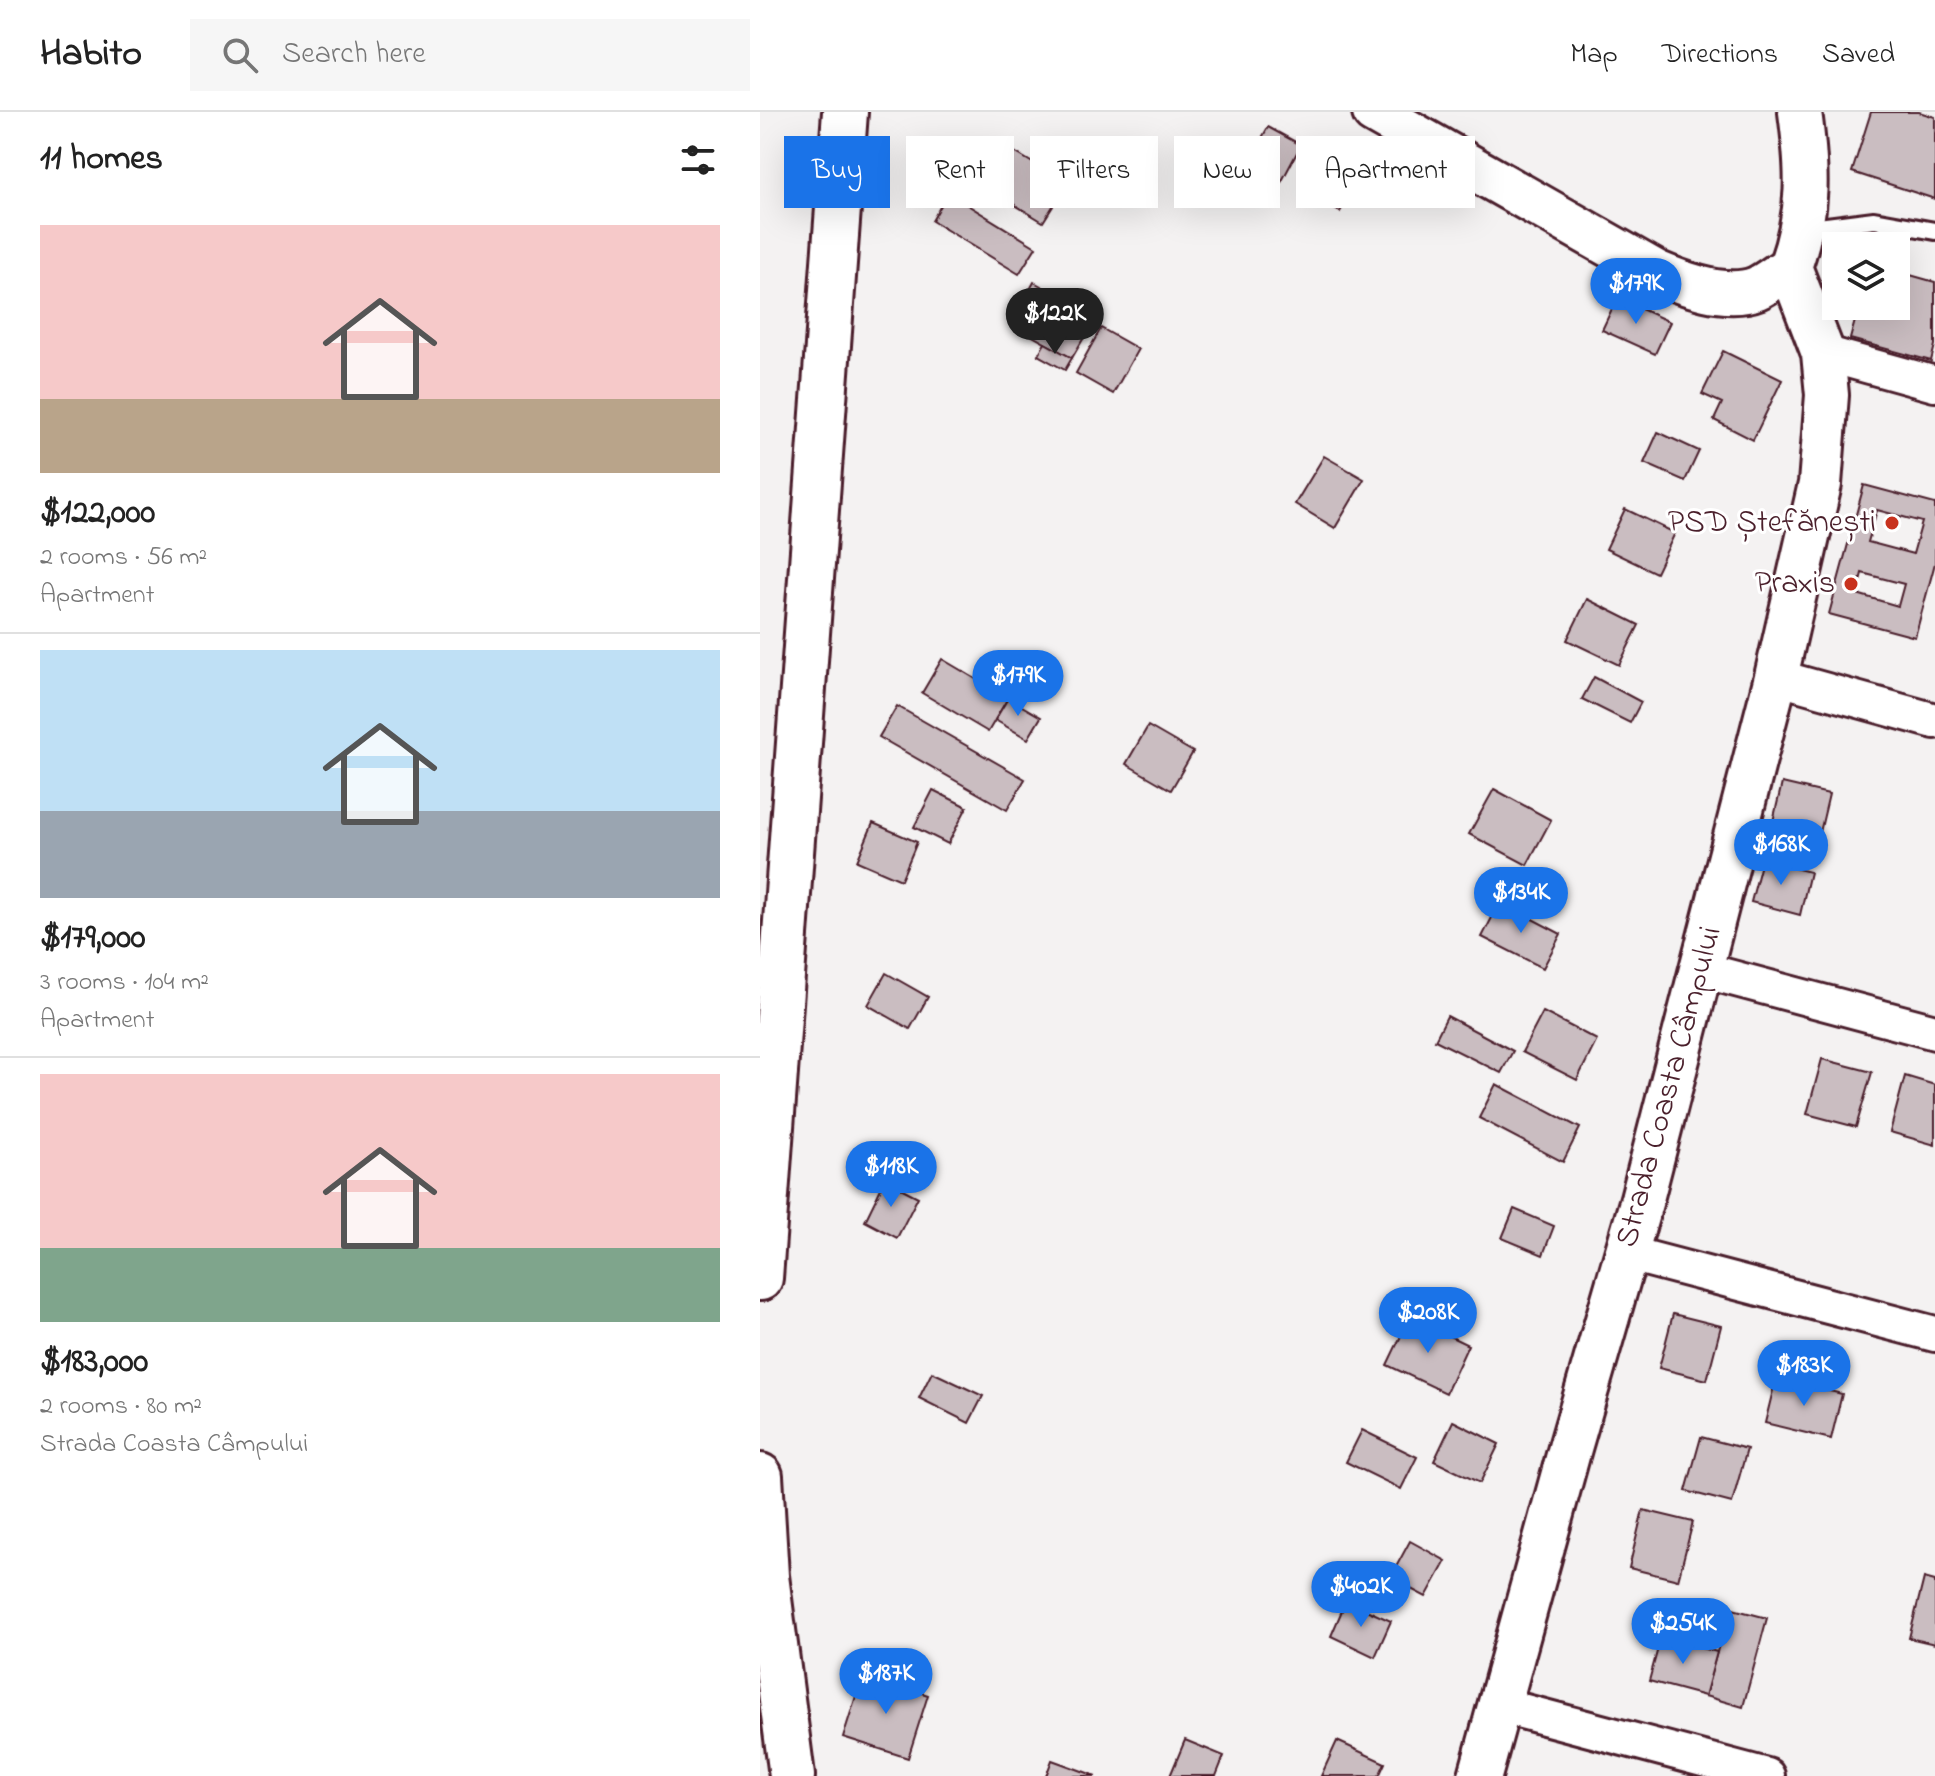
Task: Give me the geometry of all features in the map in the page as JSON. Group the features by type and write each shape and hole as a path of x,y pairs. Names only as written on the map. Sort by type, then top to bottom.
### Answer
{"main road":[{"path":"760,1278 845,112"},
{"path":"760,1476 768,1590 792,1776"}],"street":[{"path":"1374,112 1656,272 1687,285 1716,291 1755,289 1797,248"},
{"name":"Strada Coasta Câmpului","path":"1480,1776 1702,970 1776,677 1820,484 1827,395 1823,353 1797,248 1807,163 1800,112"},
{"path":"1823,353 1935,384"},
{"path":"1776,677 1935,721"},
{"path":"1702,970 1935,1032"},
{"path":"1626,1253 1935,1334"},
{"path":"1499,1705 1767,1776"}],"lane":[{"path":"1797,248 1874,220 1935,231"}],"building":[{"path":"1871,112 1919,112 1935,117 1935,199 1852,172"},
{"path":"1268,127 1296,142 1296,154 1280,185 1280,136 1263,136"},
{"path":"1014,152 1030,161 1030,208 1052,208 1043,222 1014,204"},
{"path":"939,208 972,208 1036,247 1019,274 932,221"},
{"path":"1910,275 1935,282 1935,345 1931,361 1850,339 1855,320 1910,320"},
{"path":"1034,282 1096,317 1072,358 1011,324"},
{"path":"1617,298 1670,322 1655,354 1602,330"},
{"path":"1101,328 1138,349 1113,394 1076,373"},
{"path":"1045,343 1072,358 1065,370 1038,355"},
{"path":"1723,351 1782,380 1753,440 1714,420 1722,403 1702,394"},
{"path":"1658,432 1699,451 1685,481 1644,463"},
{"path":"1324,456 1364,479 1335,528 1295,504"},
{"path":"1864,485 1935,504 1935,563 1915,637 1829,614","holes":["1877,510 1922,522 1913,554 1868,542","1862,573 1904,584 1898,606 1857,594"]},
{"path":"1625,509 1675,533 1656,573 1606,549"},
{"path":"1587,599 1639,625 1619,665 1567,640"},
{"path":"942,659 1008,698 988,732 922,693"},
{"path":"1594,677 1641,702 1630,723 1582,699"},
{"path":"1008,698 1041,717 1028,739 995,720"},
{"path":"897,706 1025,779 1007,810 879,737"},
{"path":"1148,726 1193,752 1171,790 1126,764"},
{"path":"1782,783 1829,794 1818,841 1771,830"},
{"path":"1494,789 1551,820 1527,865 1469,834"},
{"path":"933,790 967,807 948,844 914,827"},
{"path":"873,823 917,842 901,880 857,861"},
{"path":"1762,860 1810,872 1800,915 1751,902"},
{"path":"1500,902 1561,934 1543,968 1482,937"},
{"path":"886,973 928,997 910,1029 868,1005"},
{"path":"1543,1012 1597,1040 1577,1080 1522,1052"},
{"path":"1447,1016 1513,1051 1501,1073 1435,1040"},
{"path":"1822,1059 1872,1072 1856,1127 1807,1114"},
{"path":"1905,1076 1935,1085 1935,1145 1890,1132"},
{"path":"1496,1084 1580,1128 1563,1162 1479,1118"},
{"path":"885,1180 918,1197 897,1238 865,1221"},
{"path":"1514,1209 1554,1226 1543,1255 1502,1238"},
{"path":"1673,1314 1721,1326 1707,1380 1659,1368"},
{"path":"1410,1317 1468,1345 1446,1393 1387,1365"},
{"path":"932,1372 983,1396 969,1423 919,1398"},
{"path":"1776,1378 1842,1394 1831,1439 1765,1423"},
{"path":"1453,1421 1499,1444 1480,1483 1434,1461"},
{"path":"1362,1430 1417,1457 1401,1489 1346,1462"},
{"path":"1701,1437 1747,1449 1732,1503 1686,1491"},
{"path":"1643,1510 1693,1522 1678,1580 1629,1568"},
{"path":"1410,1541 1446,1561 1426,1597 1390,1578"},
{"path":"1924,1578 1935,1581 1935,1644 1909,1638"},
{"path":"1346,1601 1391,1621 1375,1657 1331,1636"},
{"path":"1729,1608 1767,1618 1743,1707 1705,1696"},
{"path":"1661,1637 1717,1652 1705,1696 1649,1681"},
{"path":"863,1674 928,1695 908,1758 843,1737"},
{"path":"1185,1740 1224,1756 1216,1776 1170,1776"},
{"path":"1337,1741 1385,1763 1379,1776 1321,1776"},
{"path":"1052,1760 1096,1776 1046,1776"}],"place":[{"name":"PSD Ștefănești","path":"1892,523"},
{"name":"Praxis","path":"1851,584"}]}
